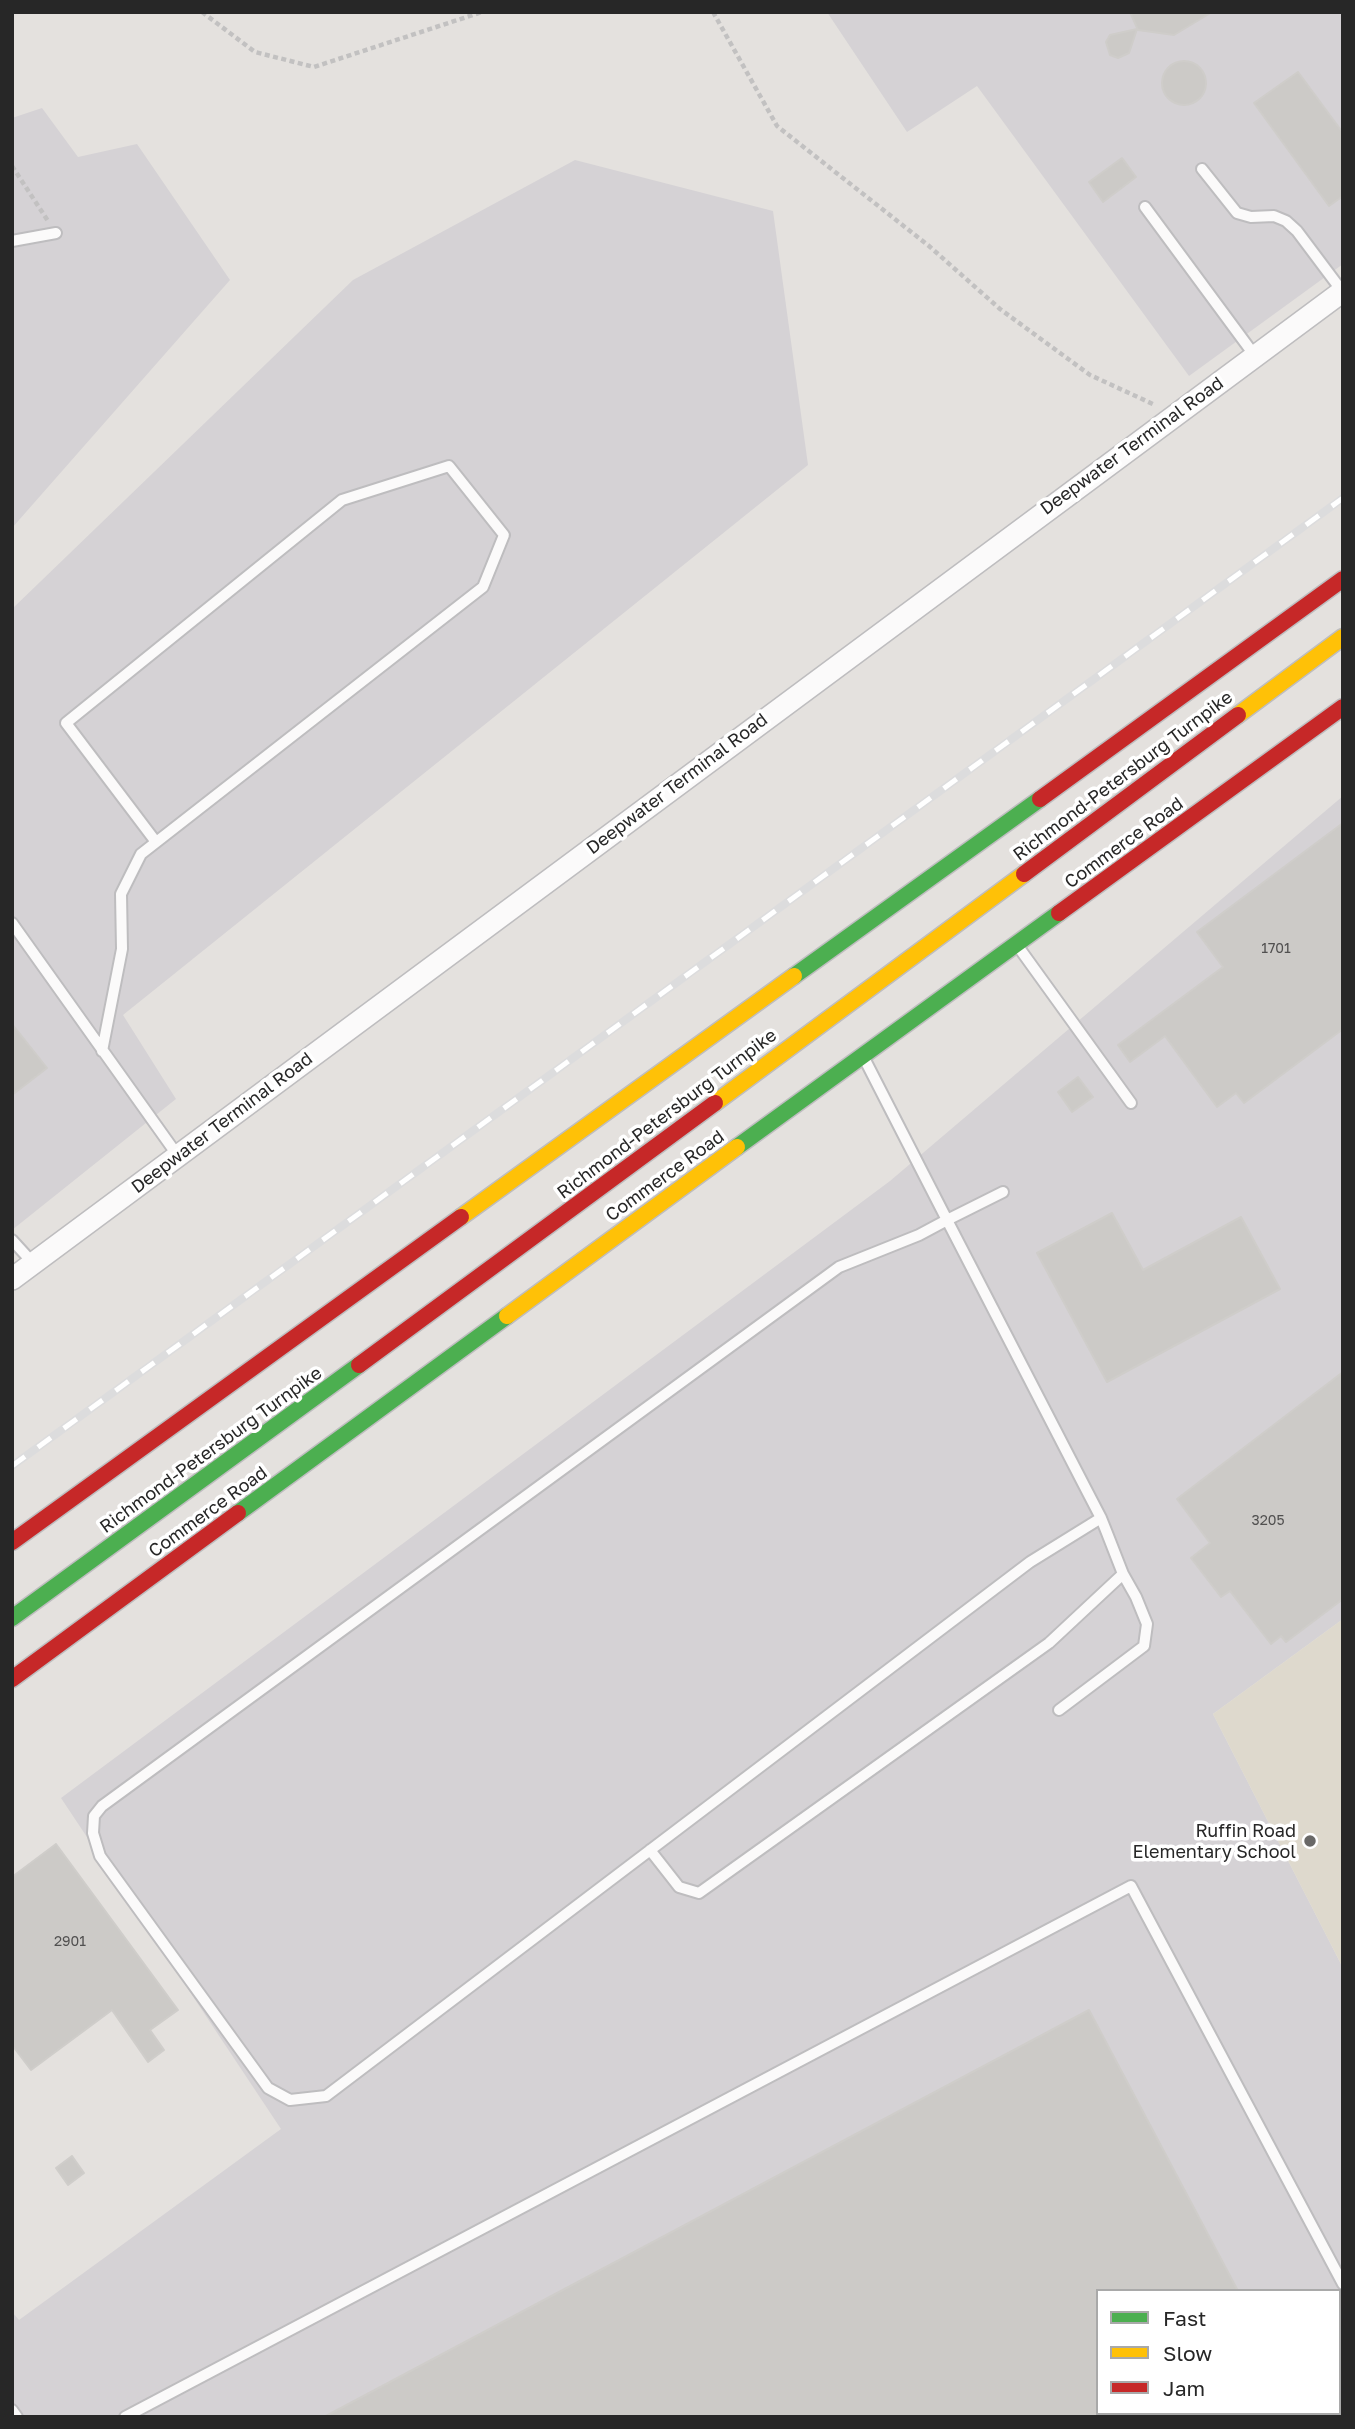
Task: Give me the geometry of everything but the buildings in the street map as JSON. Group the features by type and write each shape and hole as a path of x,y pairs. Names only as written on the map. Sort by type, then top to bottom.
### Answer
{"main road":[{"name":"Richmond-Petersburg Turnpike","path":"12,1542 1343,579"},
{"name":"Richmond-Petersburg Turnpike","path":"12,1618 518,1249 1343,637"},
{"name":"Commerce Road","path":"17,1685 863,1055 1343,707"},
{"name":"Commerce Road","path":"17,1685 118,1621"}],"street":[{"name":"Deepwater Terminal Road","path":"12,1279 1343,291"}],"lane":[{"path":"1202,169 1237,213 1251,217 1274,216 1286,221 1297,231 1343,291"},
{"path":"1145,207 1255,356"},
{"path":"12,241 56,233"},
{"path":"102,1051 122,949 121,894 141,854 483,587 504,535 449,466 342,500 66,723 156,842"},
{"path":"12,923 178,1156"},
{"path":"1017,945 1131,1103"},
{"path":"863,1055 1101,1518 1146,1624 1144,1646 1059,1710"},
{"path":"1003,1192 919,1235 839,1267 102,1806 94,1816 93,1833 100,1856 268,2088 290,2100 326,2096 1030,1562 1101,1518"},
{"path":"12,1240 33,1263"},
{"path":"650,1850 679,1887 699,1893 1049,1643 1123,1574"},
{"path":"125,2417 1131,1886 1343,2284"},
{"path":"12,2410 17,2417"}],"path":[{"path":"202,12 255,52 314,67 482,12"},
{"path":"713,12 777,126 929,246 1000,310 1090,375 1174,414"},
{"path":"12,166 56,233"}],"shaded area":[{"path":"827,12 1343,12 1343,264 1189,376 977,86 907,132"},
{"path":"42,108 78,157 137,144 230,280 12,528 12,118"},
{"path":"575,160 773,211 808,465 123,1015 176,1099 12,1230 12,609 353,280"},
{"path":"1343,796 1343,1619 1213,1714 1343,1968 1343,2417 12,2417 12,2312 19,2320 281,2129 61,1798 890,1181"},
{"name":"Ruffin Road Elementary School","path":"1343,1619 1343,1968 1213,1714"}],"railway":[{"path":"12,1466 1343,498"}],"traffic: fast":[{"path":"794,976 1040,799"},
{"path":"737,1147 1059,913"},
{"path":"238,1513 507,1316"},
{"path":"12,1618 359,1365"}],"traffic: slow":[{"path":"1238,715 1343,637"},
{"path":"715,1103 1024,874"},
{"path":"461,1217 794,976"},
{"path":"507,1316 737,1147"}],"traffic: jam":[{"path":"1040,799 1343,579"},
{"path":"1059,913 1343,707"},
{"path":"1024,874 1238,715"},
{"path":"359,1365 715,1103"},
{"path":"12,1542 461,1217"},
{"path":"12,1679 238,1513"}],"place":[{"name":"Ruffin Road Elementary School","path":"1310,1841"}]}
